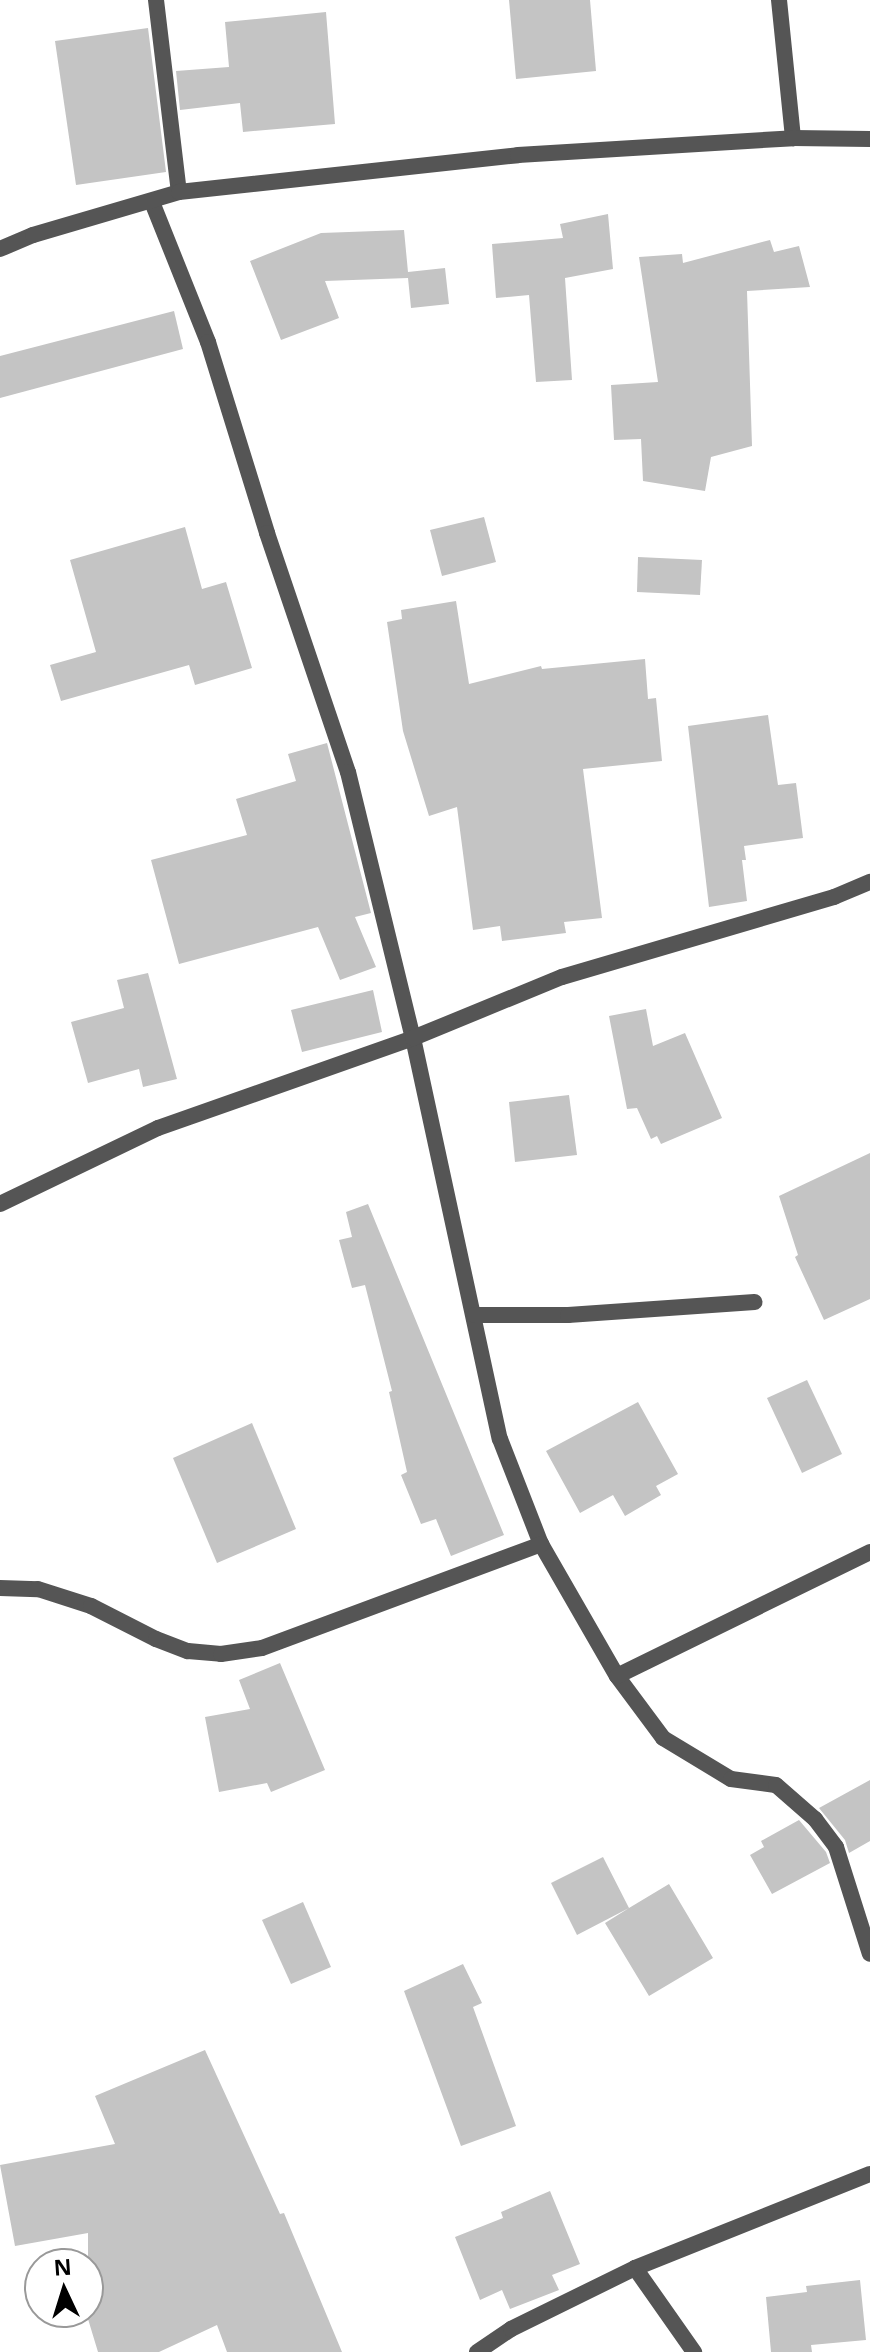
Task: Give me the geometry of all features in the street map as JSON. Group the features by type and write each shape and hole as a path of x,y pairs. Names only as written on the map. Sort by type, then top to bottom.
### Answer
{"street":[{"path":"156,0 179,192"},
{"path":"779,0 793,138"},
{"path":"0,249 33,235 179,192 518,155 793,138 870,139"},
{"path":"152,202 208,342 267,533 348,772 413,1038 500,1439 541,1544 617,1676 663,1738 731,1779 776,1785 815,1819 836,1847 870,1954"},
{"path":"0,1204 158,1128 413,1038 562,977 834,897 870,882"},
{"path":"475,1315 568,1315 755,1302"},
{"path":"0,1588 38,1589 91,1606 156,1639 188,1651 221,1654 262,1648 541,1544"},
{"path":"617,1676 870,1552"},
{"path":"477,2352 511,2329 635,2268 870,2174"},
{"path":"635,2268 694,2352"}],"building":[{"path":"509,0 590,0 596,71 516,79"},
{"path":"326,12 335,124 243,132 240,103 180,110 176,71 229,67 225,22"},
{"path":"148,28 166,172 76,185 55,41"},
{"path":"608,214 613,269 565,278 572,380 536,382 529,295 496,298 492,244 563,238 560,224"},
{"path":"404,230 408,272 445,268 449,304 411,308 408,278 325,281 339,318 281,340 250,261 321,233"},
{"path":"770,240 774,252 799,246 810,287 747,291 752,446 711,457 705,491 643,481 641,439 614,440 611,385 658,382 639,257 682,254 683,263"},
{"path":"174,311 183,349 0,398 0,356"},
{"path":"484,517 496,562 442,576 430,530"},
{"path":"185,527 202,589 226,582 252,668 195,685 189,665 61,701 50,665 96,652 70,560"},
{"path":"638,557 702,560 700,595 637,592"},
{"path":"456,601 469,684 541,666 542,669 645,659 648,699 656,698 662,761 583,769 602,918 564,922 566,933 502,941 500,926 473,930 457,807 429,816 403,731 387,622 402,619 401,610"},
{"path":"768,715 778,785 796,783 803,838 744,846 746,860 742,860 747,901 709,907 688,726"},
{"path":"327,743 371,913 355,917 376,967 340,980 318,927 179,964 151,860 247,835 236,799 296,781 288,754"},
{"path":"148,973 177,1079 143,1087 139,1069 88,1083 71,1022 124,1008 117,980"},
{"path":"373,990 382,1032 302,1052 291,1010"},
{"path":"646,1009 653,1046 685,1033 722,1118 661,1144 657,1136 651,1139 637,1108 627,1109 609,1016"},
{"path":"569,1095 577,1155 515,1162 509,1102"},
{"path":"870,1153 870,1299 824,1320 795,1257 798,1255 779,1196"},
{"path":"368,1204 504,1535 451,1556 436,1519 421,1524 401,1475 407,1472 389,1392 392,1391 365,1285 352,1288 339,1240 352,1237 346,1212"},
{"path":"807,1380 842,1454 802,1473 767,1398"},
{"path":"638,1402 678,1474 656,1486 661,1495 625,1516 613,1495 580,1513 546,1451"},
{"path":"252,1423 296,1529 217,1563 173,1458"},
{"path":"280,1663 325,1770 271,1792 267,1783 219,1792 205,1717 250,1709 239,1680"},
{"path":"870,1780 870,1841 849,1853 845,1840 819,1808"},
{"path":"799,1820 826,1852 830,1863 772,1894 750,1855 764,1847 761,1841"},
{"path":"603,1857 629,1908 577,1935 551,1883"},
{"path":"669,1884 713,1958 649,1996 605,1923"},
{"path":"303,1902 331,1967 291,1984 262,1920"},
{"path":"463,1964 482,2003 473,2007 516,2126 461,2146 404,1991"},
{"path":"205,2050 280,2214 284,2213 342,2352 227,2352 217,2325 159,2352 98,2352 91,2328 104,2328 104,2248 88,2248 88,2233 15,2246 0,2165 115,2144 95,2096"},
{"path":"550,2191 580,2264 552,2275 559,2290 510,2309 502,2290 480,2300 455,2237 503,2218 501,2212"},
{"path":"860,2280 866,2340 811,2345 812,2352 771,2352 766,2297 807,2292 806,2286"}]}
